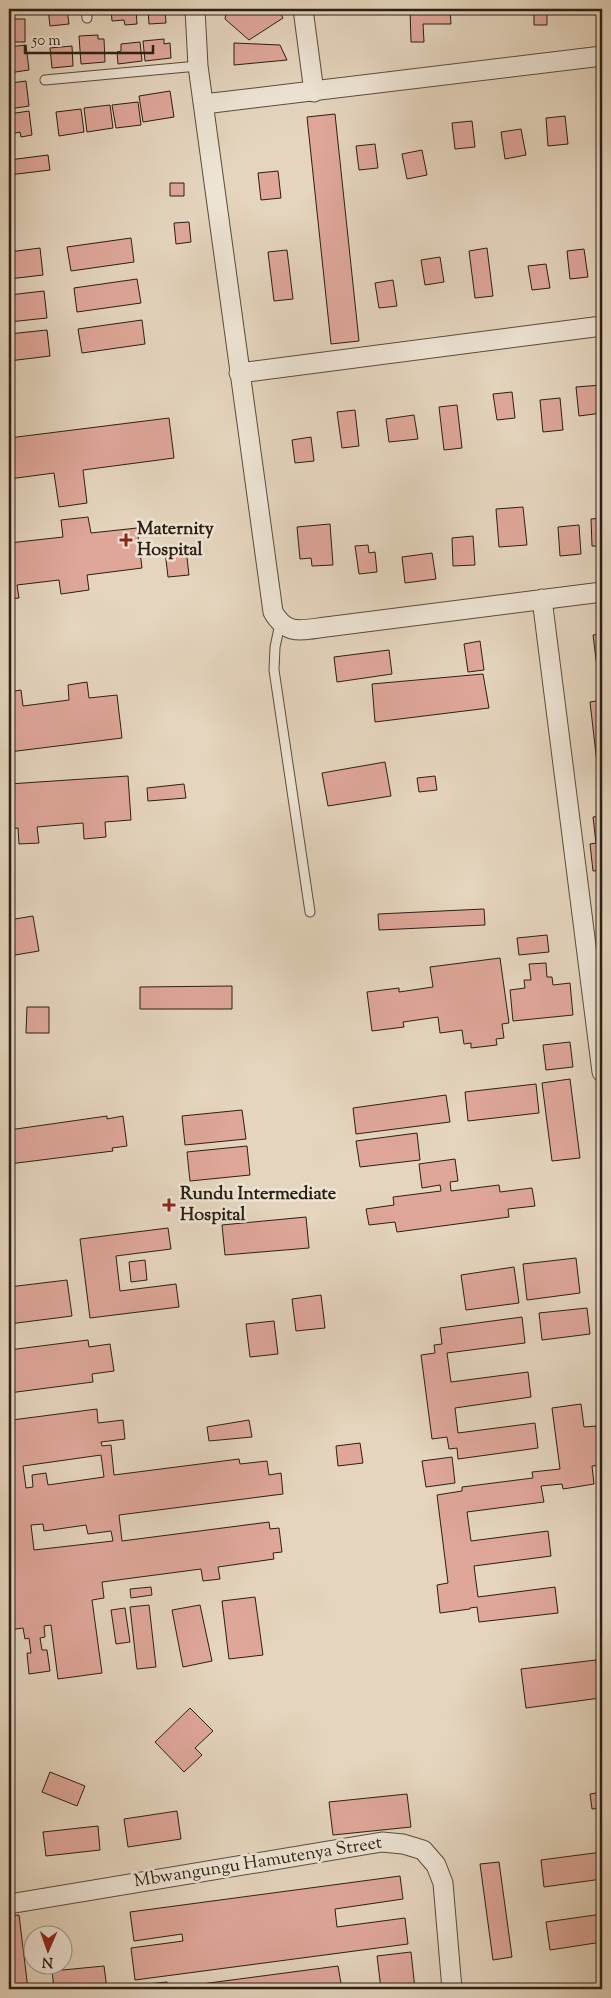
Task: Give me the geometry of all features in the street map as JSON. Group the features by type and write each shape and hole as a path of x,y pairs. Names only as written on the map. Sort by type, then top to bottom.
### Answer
{"street":[{"path":"195,9 198,66 239,373 273,612 280,624 292,630 326,628 602,592"},
{"path":"303,9 314,92"},
{"path":"204,104 602,56"},
{"path":"239,373 602,326"},
{"path":"542,600 602,1072"},
{"name":"Mbwangungu Hamutenya Street","path":"9,1904 382,1842 403,1844 423,1850 436,1865 443,1883 452,1989"}],"lane":[{"path":"45,80 198,66"},
{"path":"280,624 275,647 274,670 310,912"}],"building":[{"path":"48,9 67,9 69,24 50,26"},
{"path":"111,9 136,9 137,24 125,25 124,20 112,21"},
{"path":"148,9 165,9 166,23 149,24"},
{"path":"227,9 278,9 283,18 249,40 225,19"},
{"path":"410,9 450,9 451,24 423,24 424,42 411,42"},
{"path":"534,9 547,9 547,25 534,25"},
{"path":"9,19 25,19 25,42 9,42"},
{"path":"98,35 98,39 104,39 105,62 81,64 79,36"},
{"path":"164,39 164,44 170,43 171,58 145,61 143,41"},
{"path":"140,42 142,61 118,64 117,52 121,51 121,44"},
{"path":"234,43 280,45 287,60 234,65"},
{"path":"26,45 29,70 9,73 9,47"},
{"path":"72,46 73,66 52,68 50,48"},
{"path":"26,81 29,106 9,109 9,87 12,87 11,83"},
{"path":"170,91 174,117 143,122 139,96"},
{"path":"138,102 141,125 116,128 112,105"},
{"path":"602,103 602,134 598,104"},
{"path":"110,105 113,128 87,132 84,108"},
{"path":"81,109 84,132 59,136 56,112"},
{"path":"29,111 32,135 21,137 20,132 11,134 9,114"},
{"path":"335,114 359,341 331,344 307,117"},
{"path":"565,116 568,144 548,146 546,118"},
{"path":"472,121 475,147 455,149 452,123"},
{"path":"521,129 526,155 505,159 501,132"},
{"path":"375,144 378,168 359,170 356,146"},
{"path":"422,150 427,175 407,179 402,154"},
{"path":"48,155 50,170 9,175 9,160"},
{"path":"278,171 281,198 261,200 258,173"},
{"path":"170,183 184,183 184,196 170,196"},
{"path":"189,222 191,242 176,244 174,223"},
{"path":"131,238 134,262 71,271 67,247"},
{"path":"40,248 43,275 9,279 9,252"},
{"path":"487,248 493,296 475,298 469,251"},
{"path":"584,249 588,277 570,279 567,251"},
{"path":"287,250 293,299 274,301 268,252"},
{"path":"440,257 444,282 425,285 421,260"},
{"path":"546,264 550,288 532,290 528,266"},
{"path":"137,279 141,303 77,312 74,288"},
{"path":"393,280 397,306 379,308 375,283"},
{"path":"44,291 47,318 9,322 9,295"},
{"path":"142,320 145,344 82,353 78,329"},
{"path":"47,330 50,356 9,361 9,334"},
{"path":"602,385 602,413 579,416 576,387"},
{"path":"512,392 515,418 497,420 493,394"},
{"path":"560,398 563,430 543,432 540,400"},
{"path":"457,405 462,448 444,450 439,407"},
{"path":"355,410 359,446 342,448 337,412"},
{"path":"414,415 418,439 389,442 386,419"},
{"path":"169,418 174,458 83,470 87,503 59,507 54,473 9,479 9,438"},
{"path":"311,437 314,461 295,463 292,440"},
{"path":"523,507 527,545 499,547 496,509"},
{"path":"88,517 91,533 137,528 142,568 87,575 89,590 61,594 59,580 17,585 19,598 9,599 9,543 63,537 61,520"},
{"path":"602,518 602,546 592,546 591,519"},
{"path":"330,524 333,565 312,566 311,558 300,559 297,527"},
{"path":"579,525 581,554 560,556 558,527"},
{"path":"473,536 475,565 453,566 452,538"},
{"path":"368,545 369,553 375,552 377,572 359,574 355,546"},
{"path":"186,549 189,575 168,577 165,551"},
{"path":"432,553 436,579 405,583 402,557"},
{"path":"602,634 602,666 597,667 593,635"},
{"path":"480,641 484,670 468,672 464,644"},
{"path":"389,650 392,674 337,682 334,657"},
{"path":"483,674 489,708 375,722 372,684"},
{"path":"87,682 89,698 117,695 122,738 9,752 9,692 21,690 23,706 69,700 68,685"},
{"path":"602,700 602,763 597,763 590,702"},
{"path":"385,762 391,796 328,806 322,773"},
{"path":"128,776 131,820 105,822 106,837 84,839 83,823 37,827 39,843 19,844 18,828 9,829 9,784"},
{"path":"435,776 437,790 419,792 417,778"},
{"path":"184,784 186,798 148,801 147,788"},
{"path":"602,816 602,870 593,871 590,844 596,843 593,817"},
{"path":"484,909 485,925 379,930 378,914"},
{"path":"33,916 39,951 9,956 9,920"},
{"path":"547,935 549,952 519,955 517,938"},
{"path":"500,958 509,1023 502,1024 504,1038 496,1039 497,1045 471,1048 471,1043 464,1044 462,1030 440,1033 438,1017 403,1022 404,1027 372,1031 367,992 399,988 399,992 433,987 430,967"},
{"path":"546,963 547,977 552,977 553,985 570,983 573,1015 513,1021 510,990 525,988 524,980 531,980 529,964"},
{"path":"232,986 232,1009 140,1009 140,987"},
{"path":"27,1007 49,1007 49,1033 26,1033"},
{"path":"570,1042 573,1067 546,1070 543,1045"},
{"path":"570,1079 580,1158 552,1161 542,1083"},
{"path":"536,1084 539,1113 468,1121 465,1092"},
{"path":"446,1095 450,1122 356,1134 353,1108"},
{"path":"242,1110 246,1139 185,1145 182,1116"},
{"path":"107,1116 107,1119 123,1116 127,1146 112,1148 113,1151 9,1164 9,1130"},
{"path":"417,1133 420,1160 360,1167 356,1141"},
{"path":"247,1146 250,1175 190,1181 187,1152"},
{"path":"455,1159 458,1181 450,1182 451,1191 499,1185 500,1192 532,1188 535,1206 508,1209 509,1217 397,1232 395,1222 369,1225 366,1209 394,1205 393,1197 441,1191 440,1185 422,1188 419,1164"},
{"path":"12,1203 14,1218 9,1219 9,1204"},
{"path":"306,1217 309,1248 225,1255 222,1225"},
{"path":"168,1228 171,1249 116,1256 120,1291 176,1284 179,1307 90,1318 80,1239"},
{"path":"576,1258 580,1293 527,1300 523,1264"},
{"path":"145,1260 147,1280 131,1282 129,1262"},
{"path":"514,1267 519,1303 466,1310 461,1275"},
{"path":"67,1280 72,1316 9,1324 9,1287"},
{"path":"321,1295 325,1328 296,1331 292,1299"},
{"path":"587,1308 590,1334 542,1340 539,1313"},
{"path":"522,1317 525,1343 447,1353 451,1382 528,1372 531,1397 455,1408 458,1433 535,1423 538,1448 458,1459 457,1448 449,1449 447,1437 432,1439 421,1355 435,1353 434,1345 442,1344 440,1328"},
{"path":"274,1321 278,1354 250,1357 246,1324"},
{"path":"88,1340 89,1347 110,1344 114,1371 92,1374 93,1382 9,1393 9,1350"},
{"path":"9,1393 12,1420 97,1409 98,1423 123,1420 125,1439 101,1442 102,1446 111,1445 114,1475 239,1459 240,1464 267,1461 269,1475 281,1473 283,1494 119,1515 122,1541 269,1522 270,1529 279,1528 282,1552 273,1553 274,1559 218,1567 220,1579 203,1581 201,1569 102,1582 104,1598 92,1600 102,1673 58,1679 51,1625 44,1626 45,1637 40,1638 42,1650 47,1650 50,1671 29,1674 27,1653 31,1653 29,1638 25,1639 23,1628 9,1630","holes":["101,1455 104,1477 48,1485 46,1473 32,1475 33,1487 26,1488 23,1466","43,1524 44,1531 86,1525 88,1534 111,1531 113,1541 34,1550 31,1525"]},
{"path":"581,1404 584,1427 596,1426 601,1465 592,1466 594,1484 563,1489 562,1484 541,1486 544,1502 467,1512 471,1541 548,1531 551,1556 474,1566 478,1597 555,1587 558,1613 479,1622 477,1607 440,1613 437,1585 448,1583 437,1495 462,1491 462,1487 533,1478 532,1472 560,1469 552,1408"},
{"path":"249,1420 252,1437 209,1441 207,1427"},
{"path":"360,1443 363,1463 338,1466 336,1446"},
{"path":"452,1457 455,1483 426,1487 422,1461"},
{"path":"151,1587 152,1595 131,1598 130,1589"},
{"path":"255,1597 263,1655 229,1659 222,1601"},
{"path":"149,1605 156,1667 137,1669 130,1607"},
{"path":"200,1605 212,1661 183,1667 172,1610"},
{"path":"125,1608 130,1642 116,1644 111,1610"},
{"path":"596,1660 600,1698 526,1708 521,1669"},
{"path":"190,1708 213,1731 195,1748 202,1755 184,1772 155,1742"},
{"path":"50,1772 85,1786 77,1806 42,1792"},
{"path":"602,1792 602,1808 592,1809 590,1794"},
{"path":"407,1794 411,1827 333,1835 329,1802"},
{"path":"177,1811 181,1839 128,1847 124,1819"},
{"path":"98,1826 100,1850 46,1856 43,1832"},
{"path":"602,1852 602,1879 544,1887 541,1860"},
{"path":"499,1862 512,1957 493,1960 480,1864"},
{"path":"400,1876 403,1899 335,1909 337,1927 405,1918 408,1944 135,1980 131,1948 183,1941 182,1934 134,1941 130,1912"},
{"path":"602,1914 602,1942 550,1950 546,1922"},
{"path":"19,1915 22,1940 22,1976 26,1976 28,1989 9,1989 9,1916"},
{"path":"411,1952 415,1989 381,1989 377,1956"},
{"path":"104,1966 107,1989 54,1989 53,1976 72,1976 72,1969"},
{"path":"338,1966 342,1989 171,1989 171,1988"},
{"path":"167,1982 168,1989 138,1989 138,1985"}],"place":[{"name":"Maternity Hospital","path":"126,540"},
{"name":"Rundu Intermediate Hospital","path":"169,1205"}]}
